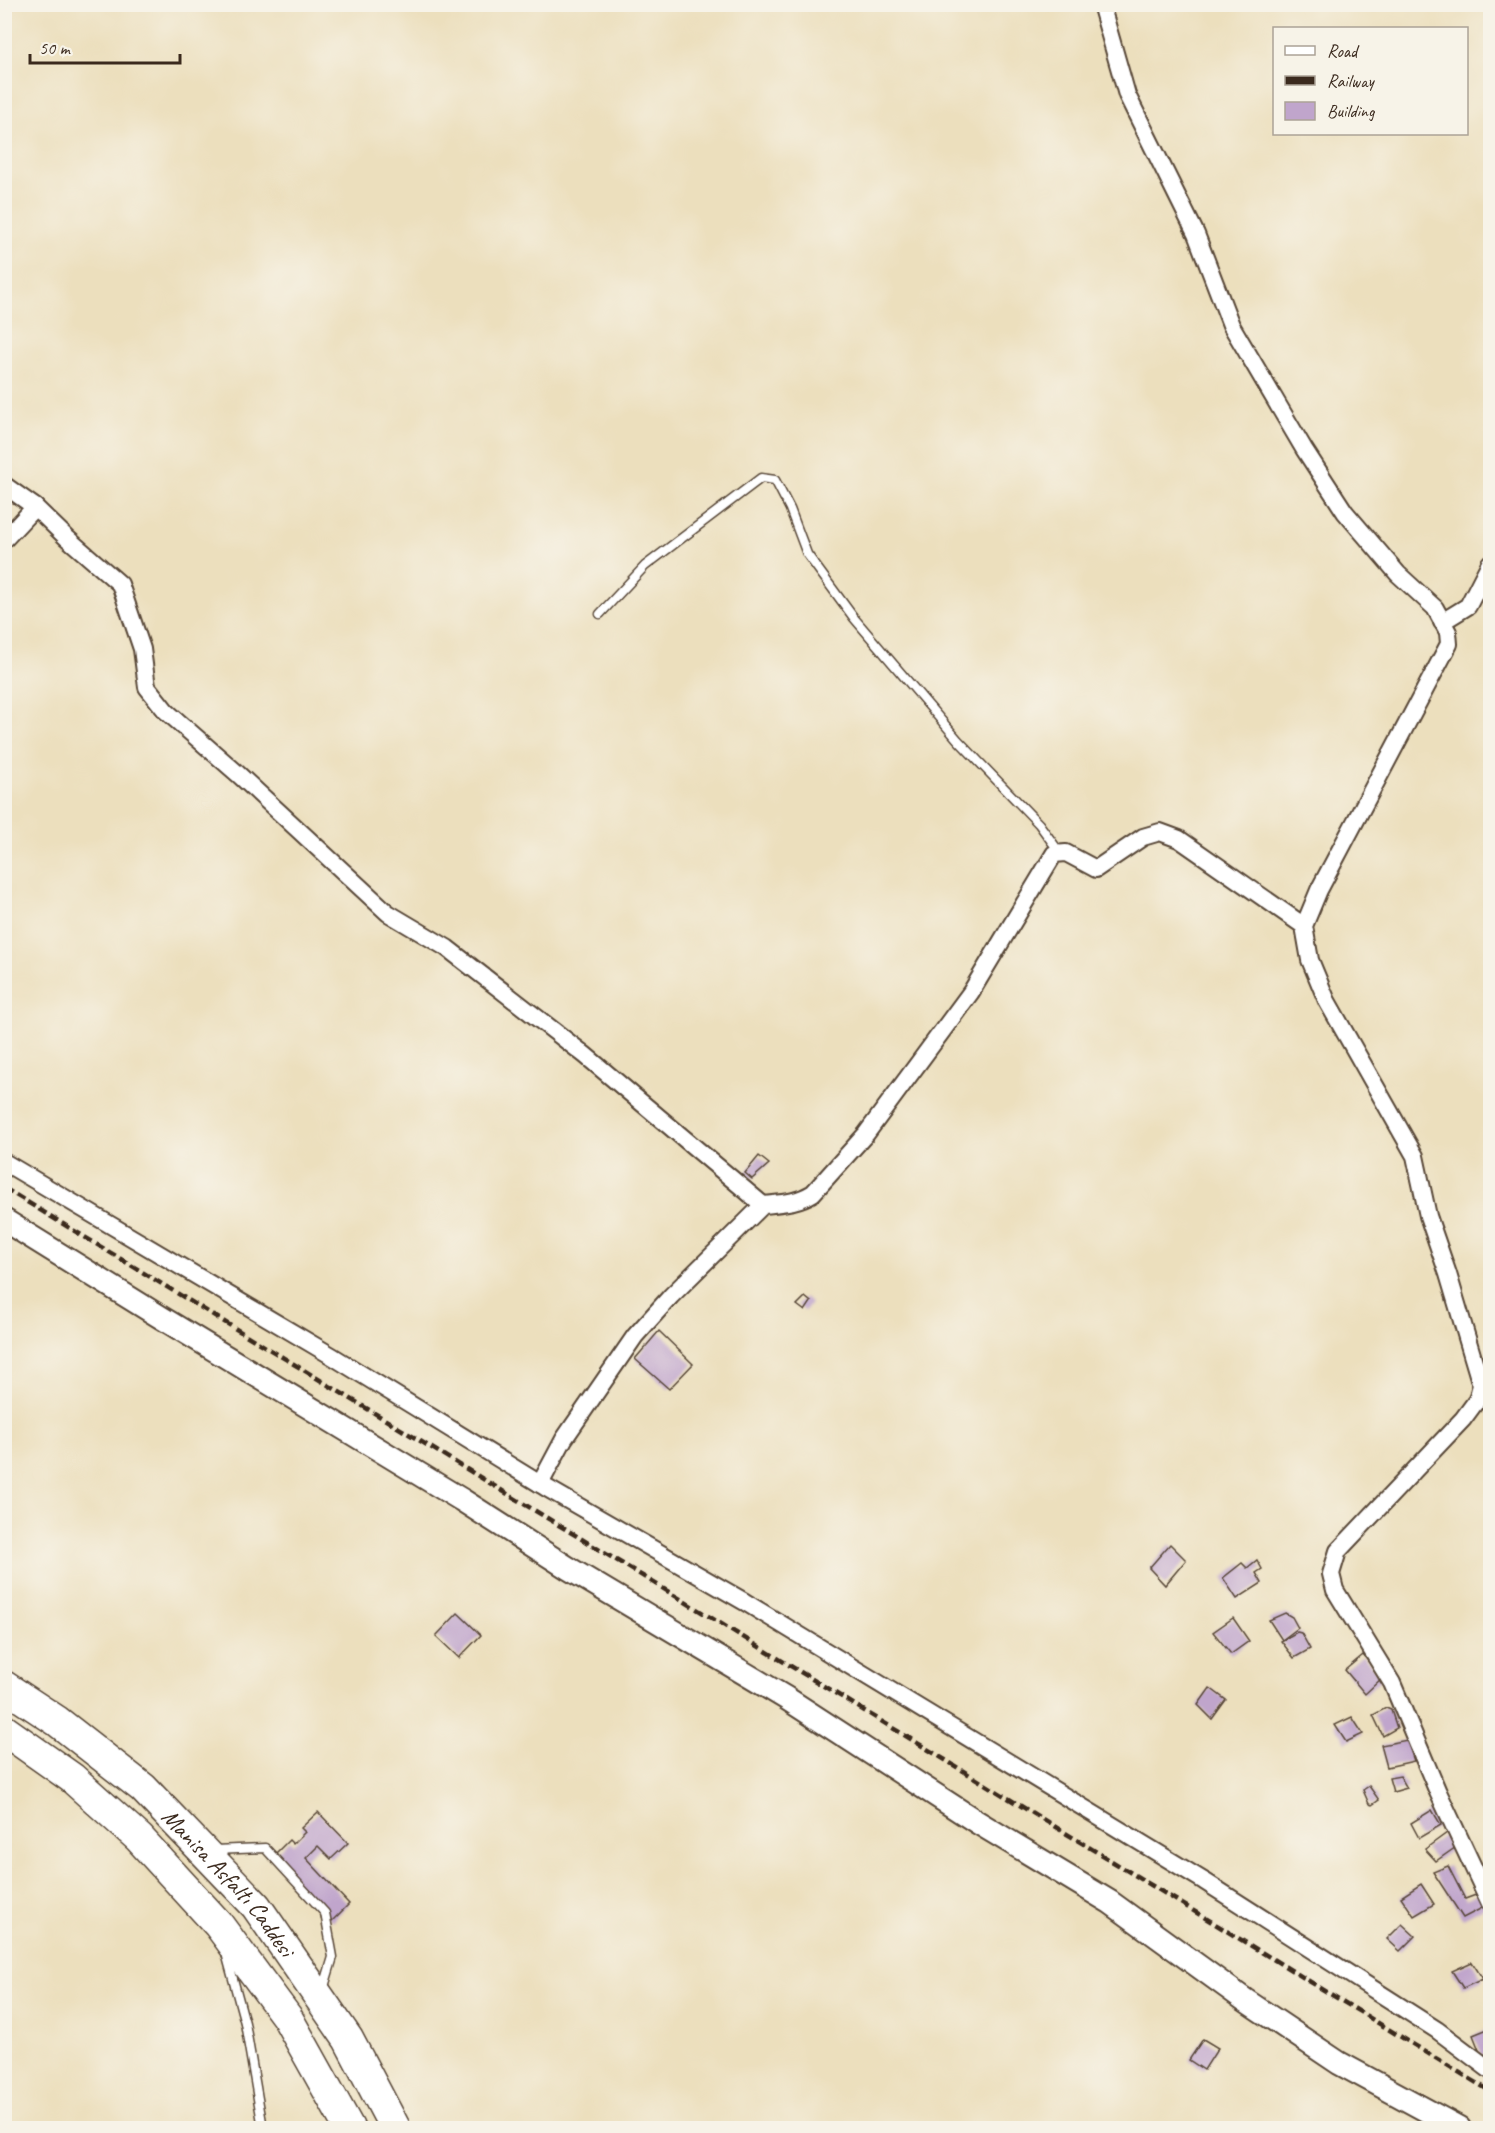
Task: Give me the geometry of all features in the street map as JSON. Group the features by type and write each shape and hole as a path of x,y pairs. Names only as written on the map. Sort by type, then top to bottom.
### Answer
{"highway":[{"name":"Manisa Asfaltı Caddesi","path":"4,1686 57,1721 143,1788 256,1906 348,2040 396,2128"},
{"name":"Manisa Asfaltı Caddesi","path":"4,1730 72,1778 140,1838 218,1924 287,2017 349,2128"}],"street":[{"path":"1101,4 1126,95 1196,234 1231,325 1304,449 1345,512 1398,574 1435,608 1448,632 1449,644 1319,890 1304,926 1310,960 1327,1001 1415,1156 1428,1216 1481,1385 1477,1400 1463,1419 1338,1551 1331,1574 1335,1590 1392,1683 1438,1792 1491,1903"},
{"path":"4,485 35,507 120,584 142,649 147,687 166,711 238,774 388,913 447,948 585,1055 763,1205"},
{"path":"4,540 35,507"},
{"path":"1443,622 1468,606 1491,562"},
{"path":"540,1484 564,1439 635,1336 671,1296 763,1205 794,1202 813,1192 866,1134 971,992 1054,854 1066,853 1096,869 1143,837 1160,832 1179,838 1304,926"},
{"path":"4,1162 322,1350 540,1484 745,1602 1204,1881 1437,2030 1491,2070"},
{"path":"4,1220 462,1500 568,1568 786,1698 977,1822 1110,1902 1245,2000 1339,2063 1459,2128"}],"lane":[{"path":"600,614 645,566 680,539 761,477 774,480 790,509 807,554 854,618 958,740 1040,824 1061,853"},
{"path":"202,1850 265,1848 324,1913 333,1957 320,1999"},
{"path":"218,1924 245,2023 263,2128"}],"building":[{"path":"759,1156 769,1164 752,1179 745,1173"},
{"path":"805,1297 811,1302 805,1311 797,1305"},
{"path":"659,1331 693,1364 669,1389 635,1359"},
{"path":"1170,1544 1186,1560 1165,1585 1149,1568"},
{"path":"1257,1560 1262,1569 1256,1573 1262,1583 1237,1599 1223,1578 1242,1563 1247,1568"},
{"path":"458,1613 481,1635 459,1658 436,1636"},
{"path":"1285,1613 1292,1617 1298,1628 1282,1640 1269,1620"},
{"path":"1233,1618 1249,1641 1231,1654 1213,1632"},
{"path":"1297,1632 1301,1633 1310,1649 1294,1658 1281,1641"},
{"path":"1363,1655 1382,1678 1365,1694 1345,1670"},
{"path":"1210,1688 1226,1700 1212,1719 1198,1705"},
{"path":"1386,1708 1391,1710 1397,1728 1383,1736 1373,1715"},
{"path":"1352,1717 1363,1734 1346,1742 1335,1725"},
{"path":"1407,1740 1414,1761 1387,1767 1381,1745"},
{"path":"1400,1776 1407,1788 1393,1792 1389,1778"},
{"path":"1369,1786 1379,1800 1372,1805 1369,1804 1363,1790"},
{"path":"1432,1810 1441,1825 1419,1838 1411,1823"},
{"path":"318,1812 348,1843 331,1859 318,1846 306,1858 349,1904 332,1921 272,1857 289,1840 293,1844 305,1832 301,1828"},
{"path":"1447,1833 1459,1845 1436,1861 1425,1849"},
{"path":"1448,1866 1465,1899 1484,1892 1490,1904 1463,1918 1433,1872"},
{"path":"1421,1884 1434,1904 1414,1916 1401,1897"},
{"path":"1402,1924 1415,1936 1400,1951 1387,1939"},
{"path":"1472,1962 1483,1979 1463,1988 1452,1971"},
{"path":"1490,2028 1490,2054 1481,2055 1473,2035"},
{"path":"1203,2039 1218,2048 1204,2070 1189,2060"}],"railway":[{"path":"4,1188 1490,2091"}]}
